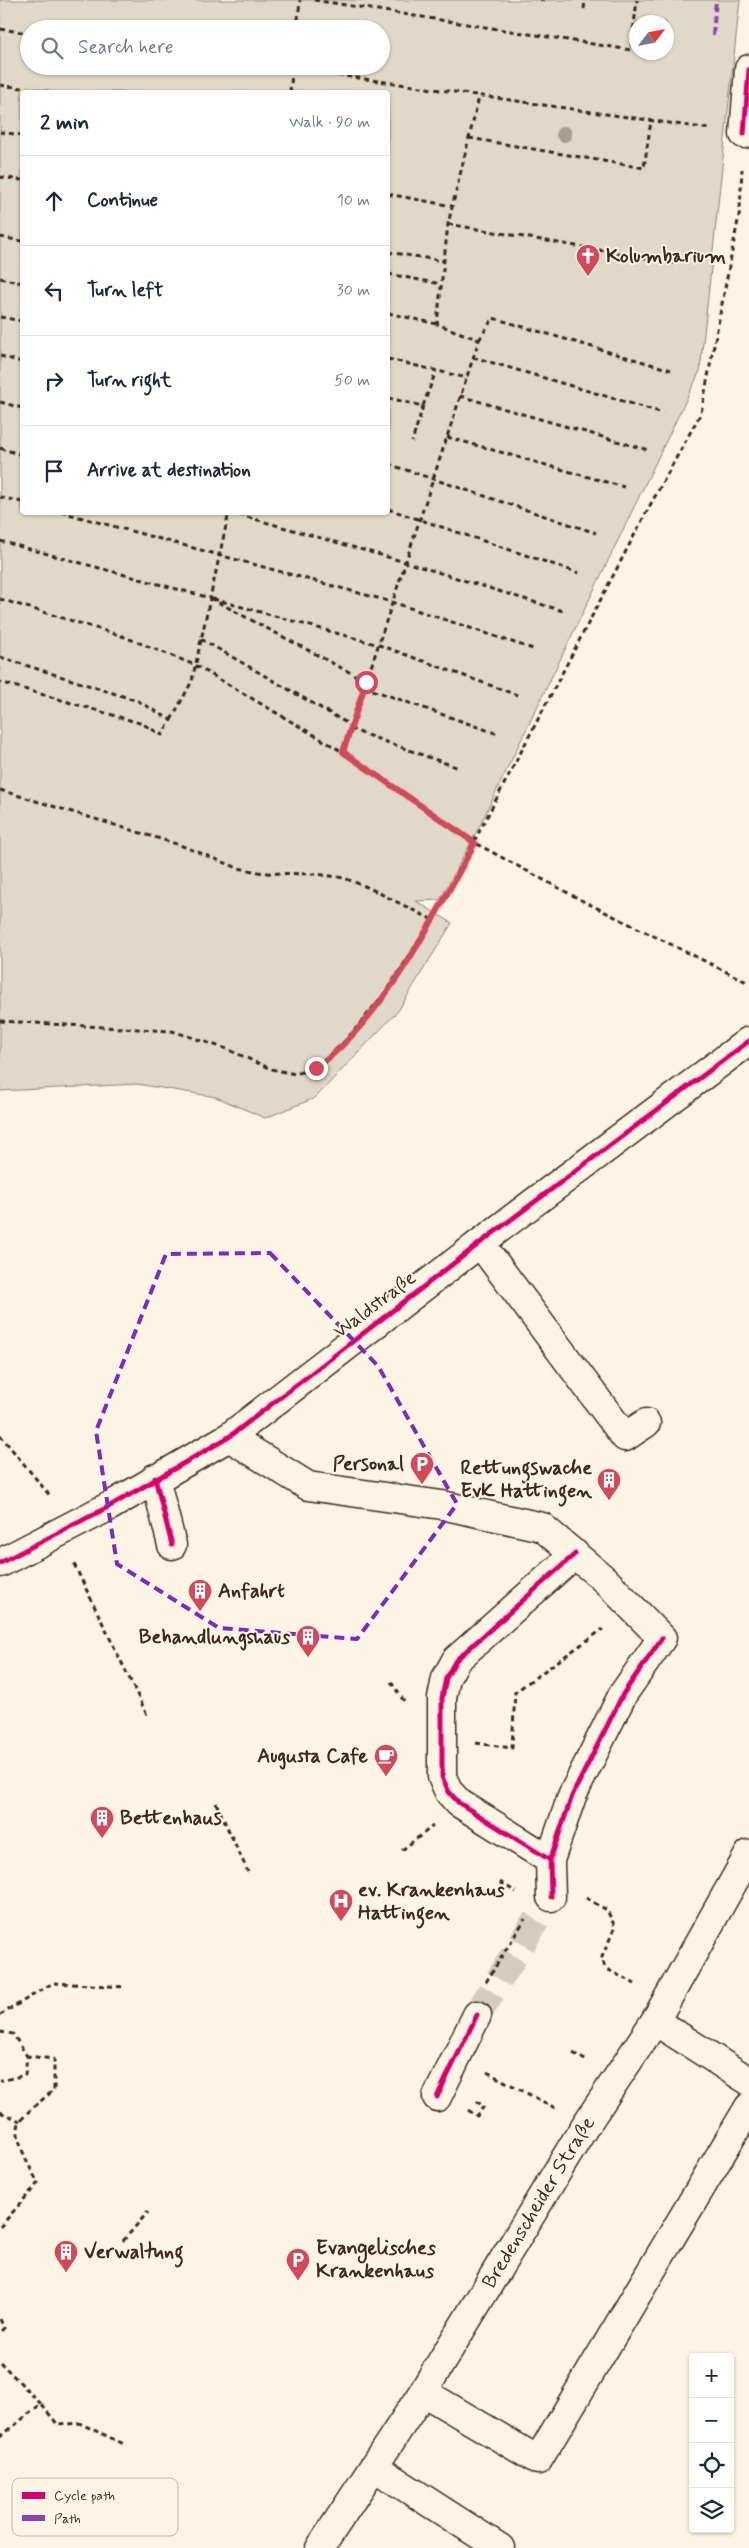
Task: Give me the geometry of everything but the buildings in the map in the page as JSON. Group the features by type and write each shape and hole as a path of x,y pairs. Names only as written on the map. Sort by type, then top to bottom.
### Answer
{"street":[{"path":"744,134 749,68"},
{"name":"Waldstraße","path":"0,1562 66,1528 229,1437 480,1243 749,1041"},
{"path":"480,1243 625,1436 646,1424"},
{"path":"229,1437 308,1486 442,1505 542,1527 575,1554 605,1580 662,1638 623,1694 572,1796 551,1879 459,1803 449,1792 442,1777 442,1698 446,1678 456,1660 575,1554"},
{"path":"156,1478 172,1545"},
{"name":"Bredenscheider Straße","path":"320,2548 423,2392 585,2126 661,2011 749,1854"},
{"path":"661,2011 749,2081"},
{"path":"437,2097 477,2016"},
{"path":"423,2392 538,2460 749,2107"},
{"path":"374,2466 500,2548"}],"path":[{"path":"298,20 300,0"},
{"path":"314,0 330,1 631,50 637,0"},
{"path":"584,9 585,0"},
{"path":"0,29 20,32"},
{"path":"290,90 292,75"},
{"path":"0,1021 172,1031 227,1049 271,1069 296,1074 306,1072 330,1058 386,992 433,920 475,843 648,509 701,413 740,210 744,134 344,75"},
{"path":"0,85 37,90"},
{"path":"436,324 448,224 479,96"},
{"path":"468,138 644,168 651,121"},
{"path":"0,132 20,135"},
{"path":"0,176 20,180"},
{"path":"390,194 452,206"},
{"path":"448,224 675,263"},
{"path":"0,237 20,242"},
{"path":"390,252 444,261"},
{"path":"390,274 441,284"},
{"path":"0,278 20,283"},
{"path":"390,313 436,324 479,340"},
{"path":"0,316 20,321"},
{"path":"343,752 479,340 493,318 671,370"},
{"path":"0,356 20,361"},
{"path":"474,357 663,414"},
{"path":"390,360 466,378"},
{"path":"412,442 436,371"},
{"path":"460,396 648,450"},
{"path":"390,398 423,406"},
{"path":"0,402 20,407"},
{"path":"447,437 624,487"},
{"path":"0,448 20,453"},
{"path":"390,465 596,532"},
{"path":"0,497 20,502"},
{"path":"390,509 580,573"},
{"path":"72,515 392,602 536,650"},
{"path":"0,682 142,724 162,735 192,681 229,515"},
{"path":"240,515 405,562 566,612"},
{"path":"0,541 378,645 517,695"},
{"path":"210,598 366,682"},
{"path":"0,599 122,636 195,665 343,752 475,843 583,901 749,983"},
{"path":"201,639 351,727 459,768"},
{"path":"0,657 138,701 171,720"},
{"path":"364,687 498,734"},
{"path":"0,790 180,845 238,868 263,873 317,874 344,878 367,887 433,920"},
{"path":"0,1435 66,1528 148,1717"},
{"path":"488,1744 512,1748 515,1692 596,1633"},
{"path":"216,1803 248,1872"},
{"path":"402,1850 418,1838"},
{"path":"551,1879 607,1910 615,1927 602,1957 605,1968 661,2011"},
{"path":"483,1987 529,1912"},
{"path":"0,2016 53,1983 125,1987"},
{"path":"0,2032 13,2034 27,2056 25,2075 0,2082"},
{"path":"0,2227 38,2183 22,2148 18,2133 20,2121 54,2090 54,2059 27,2056"},
{"path":"484,2070 585,2126"},
{"path":"0,2112 20,2121"},
{"path":"123,2240 148,2212"},
{"path":"0,2319 4,2328 0,2332"},
{"path":"0,2362 41,2404 58,2425 79,2423 124,2444"},
{"path":"0,2437 41,2404"}],"highlighted area":[{"path":"270,1253 378,1366 457,1504 357,1639 219,1628 117,1564 96,1431 166,1254"}],"shaded area":[{"path":"0,0 740,0 700,371 479,827 440,900 416,901 452,923 398,1011 315,1098 265,1118 216,1097 137,1084 0,1091"}],"tunnel":[{"path":"477,2015 543,1909"}],"marked path":[{"path":"713,35 716,0"}],"cycle path":[{"path":"744,134 749,69"},
{"path":"0,1563 110,1506 229,1437 480,1243 749,1041"},
{"path":"155,1478 172,1545"},
{"path":"550,1860 459,1803 449,1792 442,1777 442,1698 446,1678 456,1660 575,1554"},
{"path":"551,1897 550,1860 572,1796 623,1694 662,1638"},
{"path":"437,2097 477,2015"}],"place":[{"name":"Kolumbarium","path":"588,277"},
{"name":"Personal","path":"422,1485"},
{"name":"Rettungswache EvK Hattingen","path":"609,1501"},
{"name":"Anfahrt","path":"200,1612"},
{"name":"Behandlungshaus","path":"308,1658"},
{"name":"Augusta Cafe","path":"386,1777"},
{"name":"Bettenhaus","path":"102,1839"},
{"name":"ev. Krankenhaus Hattingen","path":"341,1922"},
{"name":"Verwaltung","path":"66,2273"},
{"name":"Evangelisches Krankenhaus","path":"298,2281"}],"route":[{"path":"316,1068 330,1058 343,1044 386,992 433,920 475,843 343,752 366,682"}]}
